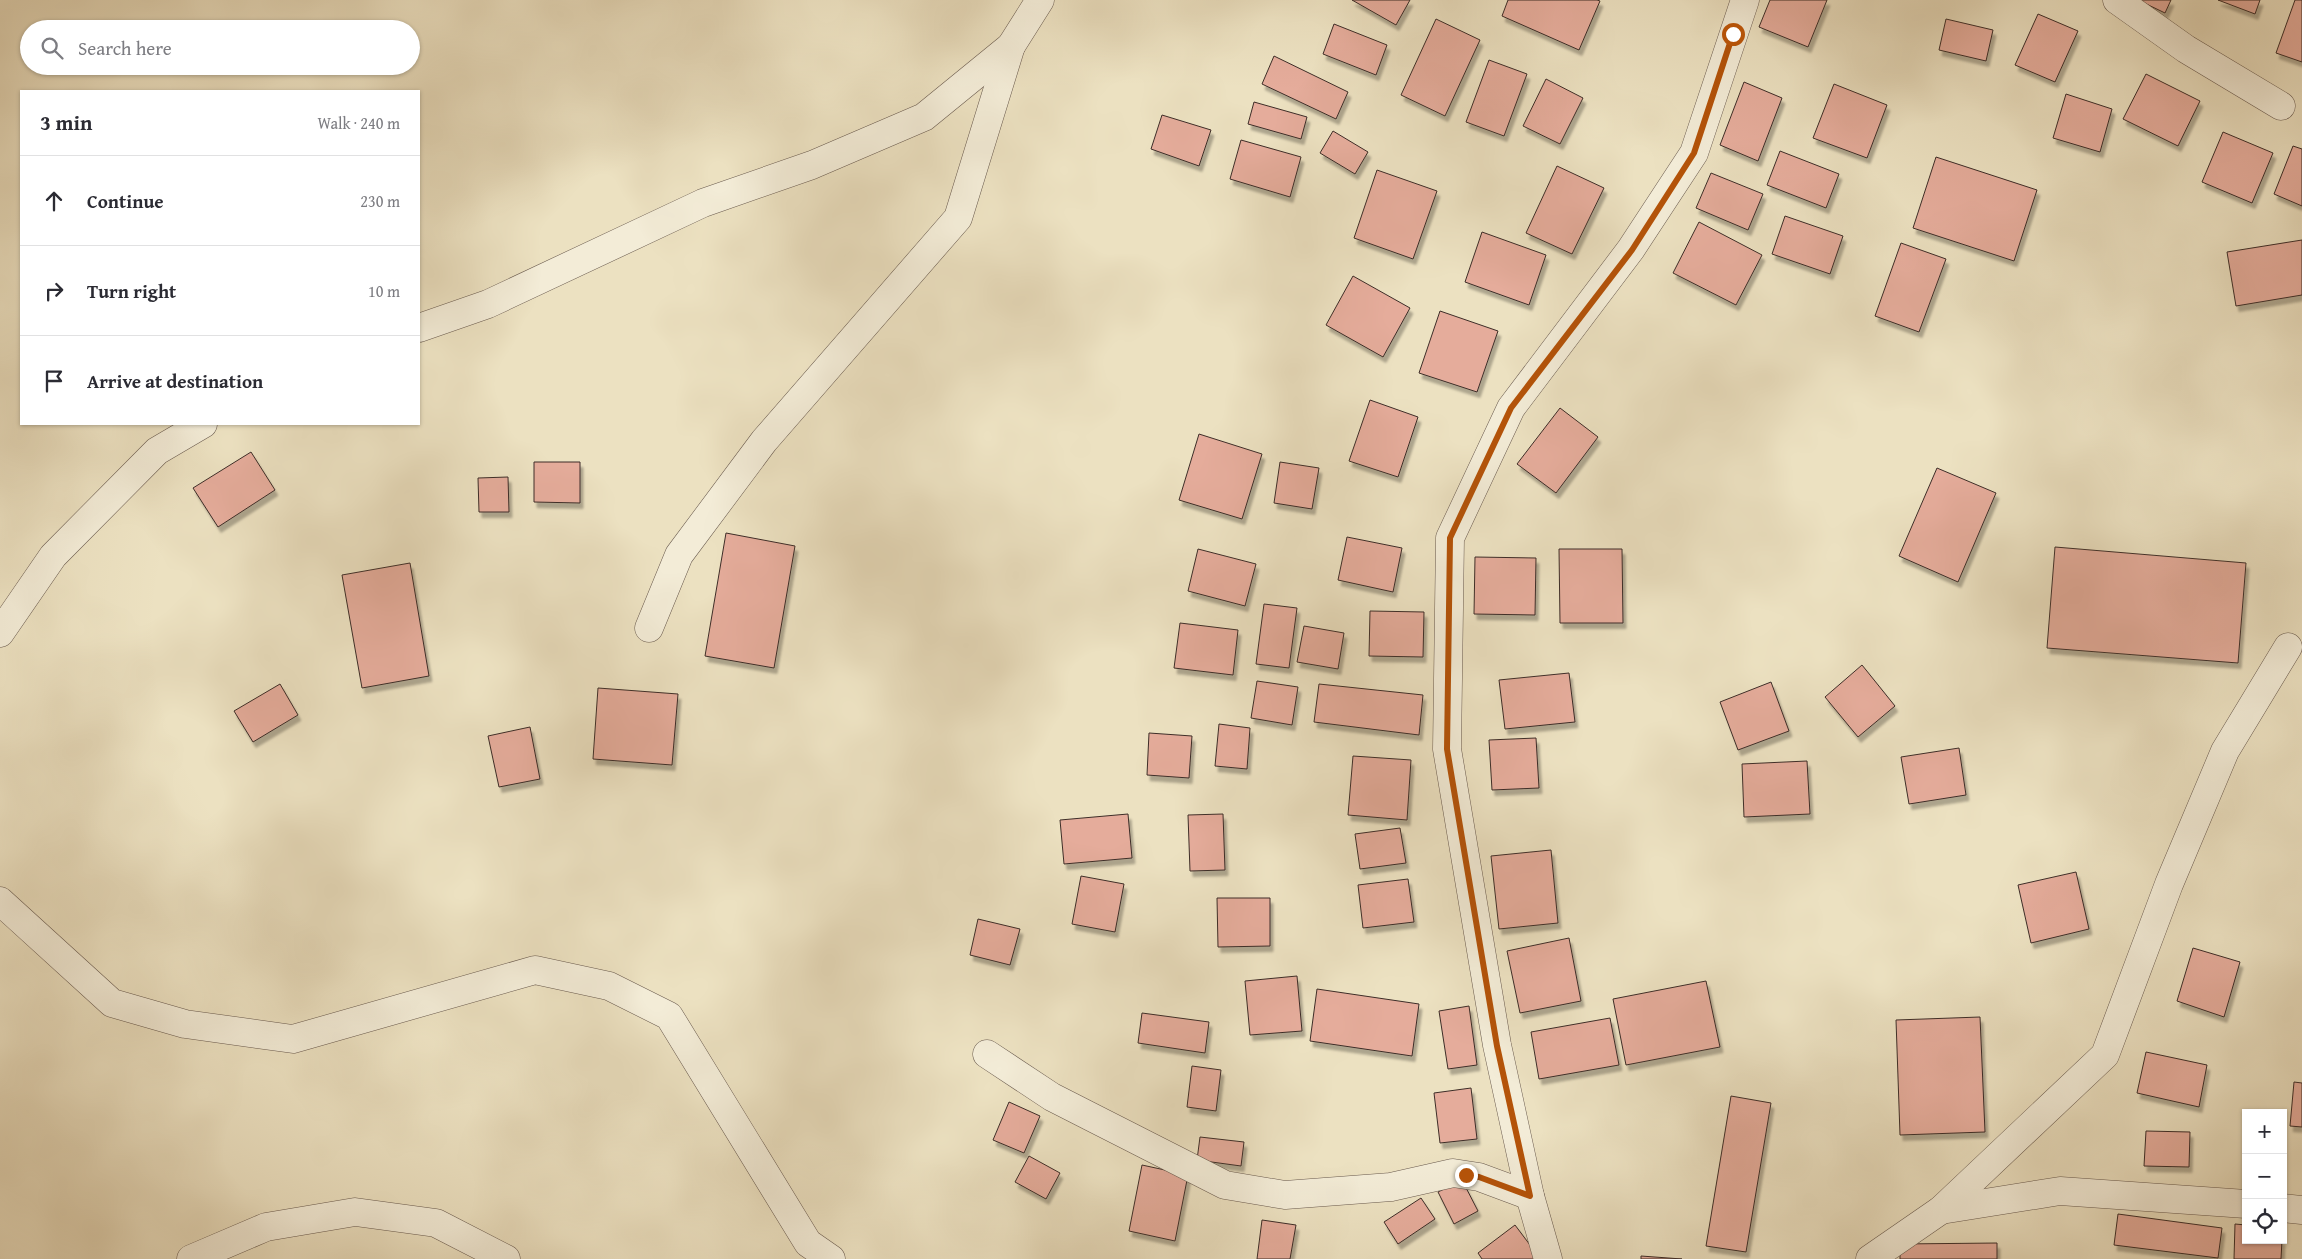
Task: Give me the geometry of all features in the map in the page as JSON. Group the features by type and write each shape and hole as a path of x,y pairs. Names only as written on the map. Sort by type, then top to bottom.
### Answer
{"street":[{"path":"649,628 679,555 764,441 958,218 1011,46 1040,0"},
{"path":"1548,1259 1530,1196 1497,1046 1447,749 1450,538 1511,408 1632,250 1694,153 1745,0"},
{"path":"2117,0 2186,49 2280,106"},
{"path":"420,328 488,304 703,204 812,165 924,117 1011,46"},
{"path":"0,633 53,556 157,451 201,425"},
{"path":"1870,1259 1941,1210 2105,1055 2170,884 2225,751 2288,647"},
{"path":"0,901 112,1003 186,1024 293,1039 535,970 609,986 669,1016 808,1243 831,1259"},
{"path":"987,1054 1052,1097 1225,1185 1285,1195 1391,1187 1453,1173 1479,1177 1530,1196"},
{"path":"1941,1210 2060,1191 2242,1204"},
{"path":"2287,1208 2302,1210"},
{"path":"191,1259 266,1227 355,1212 436,1223 506,1259"}],"building":[{"path":"1352,0 1410,0 1396,25"},
{"path":"1508,0 1600,1 1579,50 1502,16"},
{"path":"1770,0 1827,0 1808,47 1759,27"},
{"path":"2138,0 2171,0 2165,13"},
{"path":"2218,0 2260,0 2255,14"},
{"path":"2295,0 2302,0 2302,62 2276,53"},
{"path":"2038,14 2078,31 2055,82 2015,65"},
{"path":"1436,19 1480,40 1445,116 1401,95"},
{"path":"1946,19 1993,30 1986,61 1939,50"},
{"path":"1334,24 1387,45 1376,75 1323,54"},
{"path":"1274,56 1348,92 1336,119 1262,84"},
{"path":"1489,60 1527,74 1504,136 1466,122"},
{"path":"2146,74 2200,101 2178,146 2123,119"},
{"path":"1546,79 1583,98 1560,144 1523,126"},
{"path":"1744,82 1782,98 1758,161 1720,145"},
{"path":"1834,84 1887,105 1867,158 1813,138"},
{"path":"2066,94 2112,109 2100,152 2053,138"},
{"path":"1254,102 1307,117 1301,139 1248,124"},
{"path":"1162,115 1211,130 1199,166 1151,149"},
{"path":"1333,131 1368,152 1355,174 1320,153"},
{"path":"2223,132 2273,153 2252,203 2202,182"},
{"path":"1241,140 1301,157 1290,197 1230,179"},
{"path":"2293,146 2302,149 2302,206 2274,194"},
{"path":"1780,151 1839,174 1826,208 1767,185"},
{"path":"1936,157 2037,190 2014,261 1913,228"},
{"path":"1557,166 1604,188 1572,254 1526,233"},
{"path":"1377,170 1437,191 1413,259 1354,238"},
{"path":"1711,173 1763,194 1748,230 1696,208"},
{"path":"1785,216 1843,236 1830,274 1772,254"},
{"path":"1699,222 1762,255 1736,305 1673,273"},
{"path":"1482,232 1546,255 1529,305 1465,282"},
{"path":"2302,240 2302,295 2236,306 2227,252"},
{"path":"1901,243 1946,259 1919,332 1875,316"},
{"path":"1353,276 1410,308 1383,357 1326,325"},
{"path":"1440,311 1498,331 1477,392 1419,373"},
{"path":"1370,400 1418,417 1398,477 1349,461"},
{"path":"1560,408 1598,437 1556,493 1517,464"},
{"path":"1199,434 1262,454 1242,519 1179,500"},
{"path":"251,452 275,490 218,527 193,488"},
{"path":"534,462 580,462 580,503 534,502"},
{"path":"1280,462 1319,468 1312,509 1274,503"},
{"path":"1937,468 1996,493 1958,582 1899,556"},
{"path":"508,477 509,512 479,512 478,478"},
{"path":"726,533 795,546 774,668 705,656"},
{"path":"1347,537 1402,548 1393,592 1338,580"},
{"path":"2055,547 2246,563 2238,663 2047,648"},
{"path":"1198,549 1256,564 1245,606 1188,591"},
{"path":"1559,549 1622,549 1623,623 1560,623"},
{"path":"1475,557 1536,558 1535,615 1474,614"},
{"path":"410,563 429,676 362,688 342,575"},
{"path":"1264,604 1297,608 1289,668 1256,664"},
{"path":"1370,611 1424,612 1423,657 1369,656"},
{"path":"1180,623 1238,630 1233,675 1174,668"},
{"path":"1304,626 1344,633 1338,669 1297,662"},
{"path":"1862,665 1895,706 1858,737 1825,697"},
{"path":"1569,673 1575,722 1505,729 1499,680"},
{"path":"1257,681 1298,687 1292,725 1251,718"},
{"path":"1771,682 1789,731 1738,750 1720,702"},
{"path":"280,684 298,715 253,742 234,711"},
{"path":"1319,684 1423,695 1419,735 1314,722"},
{"path":"598,688 678,694 672,765 593,759"},
{"path":"1219,724 1250,728 1247,769 1215,766"},
{"path":"530,727 540,779 499,787 488,736"},
{"path":"1149,733 1192,736 1189,778 1147,775"},
{"path":"1536,738 1539,788 1492,790 1489,740"},
{"path":"1959,748 1966,795 1909,804 1901,757"},
{"path":"1353,756 1411,760 1407,820 1348,815"},
{"path":"1807,761 1810,814 1744,817 1742,764"},
{"path":"1128,814 1132,858 1064,864 1060,820"},
{"path":"1223,814 1225,870 1190,871 1188,815"},
{"path":"1400,828 1406,863 1360,869 1355,834"},
{"path":"1551,850 1558,923 1499,929 1491,856"},
{"path":"2076,872 2089,929 2031,943 2018,885"},
{"path":"1081,876 1124,884 1115,932 1072,924"},
{"path":"1408,879 1414,922 1363,928 1358,885"},
{"path":"1217,898 1270,898 1270,946 1218,947"},
{"path":"978,919 1020,929 1010,965 970,955"},
{"path":"1569,938 1581,1001 1520,1013 1507,951"},
{"path":"2193,948 2240,962 2224,1017 2177,1001"},
{"path":"1297,976 1302,1031 1250,1035 1245,981"},
{"path":"1706,981 1720,1047 1626,1065 1613,999"},
{"path":"1317,989 1419,1004 1412,1056 1310,1041"},
{"path":"1469,1006 1477,1065 1448,1069 1439,1011"},
{"path":"1142,1013 1209,1022 1205,1053 1138,1043"},
{"path":"1980,1017 1985,1132 1900,1135 1896,1020"},
{"path":"1610,1018 1619,1065 1539,1079 1531,1032"},
{"path":"2146,1052 2207,1065 2199,1107 2137,1093"},
{"path":"1192,1066 1221,1070 1216,1111 1187,1107"},
{"path":"2294,1082 2302,1083 2302,1127 2290,1126"},
{"path":"1471,1088 1477,1139 1440,1143 1434,1093"},
{"path":"1731,1096 1771,1103 1746,1252 1706,1246"},
{"path":"1009,1102 1040,1116 1024,1153 993,1140"},
{"path":"2146,1131 2190,1132 2189,1167 2144,1166"},
{"path":"1200,1137 1244,1142 1241,1166 1197,1160"},
{"path":"1029,1156 1060,1173 1046,1199 1015,1182"},
{"path":"1142,1165 1188,1175 1175,1241 1129,1231"},
{"path":"1462,1180 1478,1211 1454,1224 1438,1192"},
{"path":"1421,1198 1435,1219 1398,1244 1384,1222"},
{"path":"2118,1214 2222,1228 2218,1258 2114,1245"},
{"path":"1262,1220 1296,1225 1290,1259 1257,1259"},
{"path":"2235,1224 2242,1225 2242,1244 2282,1244 2281,1259 2234,1259"},
{"path":"1515,1225 1539,1257 1536,1259 1482,1259 1478,1253"},
{"path":"1997,1243 1997,1259 1900,1259 1900,1244"},
{"path":"1641,1256 1682,1259 1641,1259"}],"route":[{"path":"1466,1175 1479,1177 1530,1196 1497,1046 1447,749 1450,538 1511,408 1632,250 1694,153 1733,34"}]}
